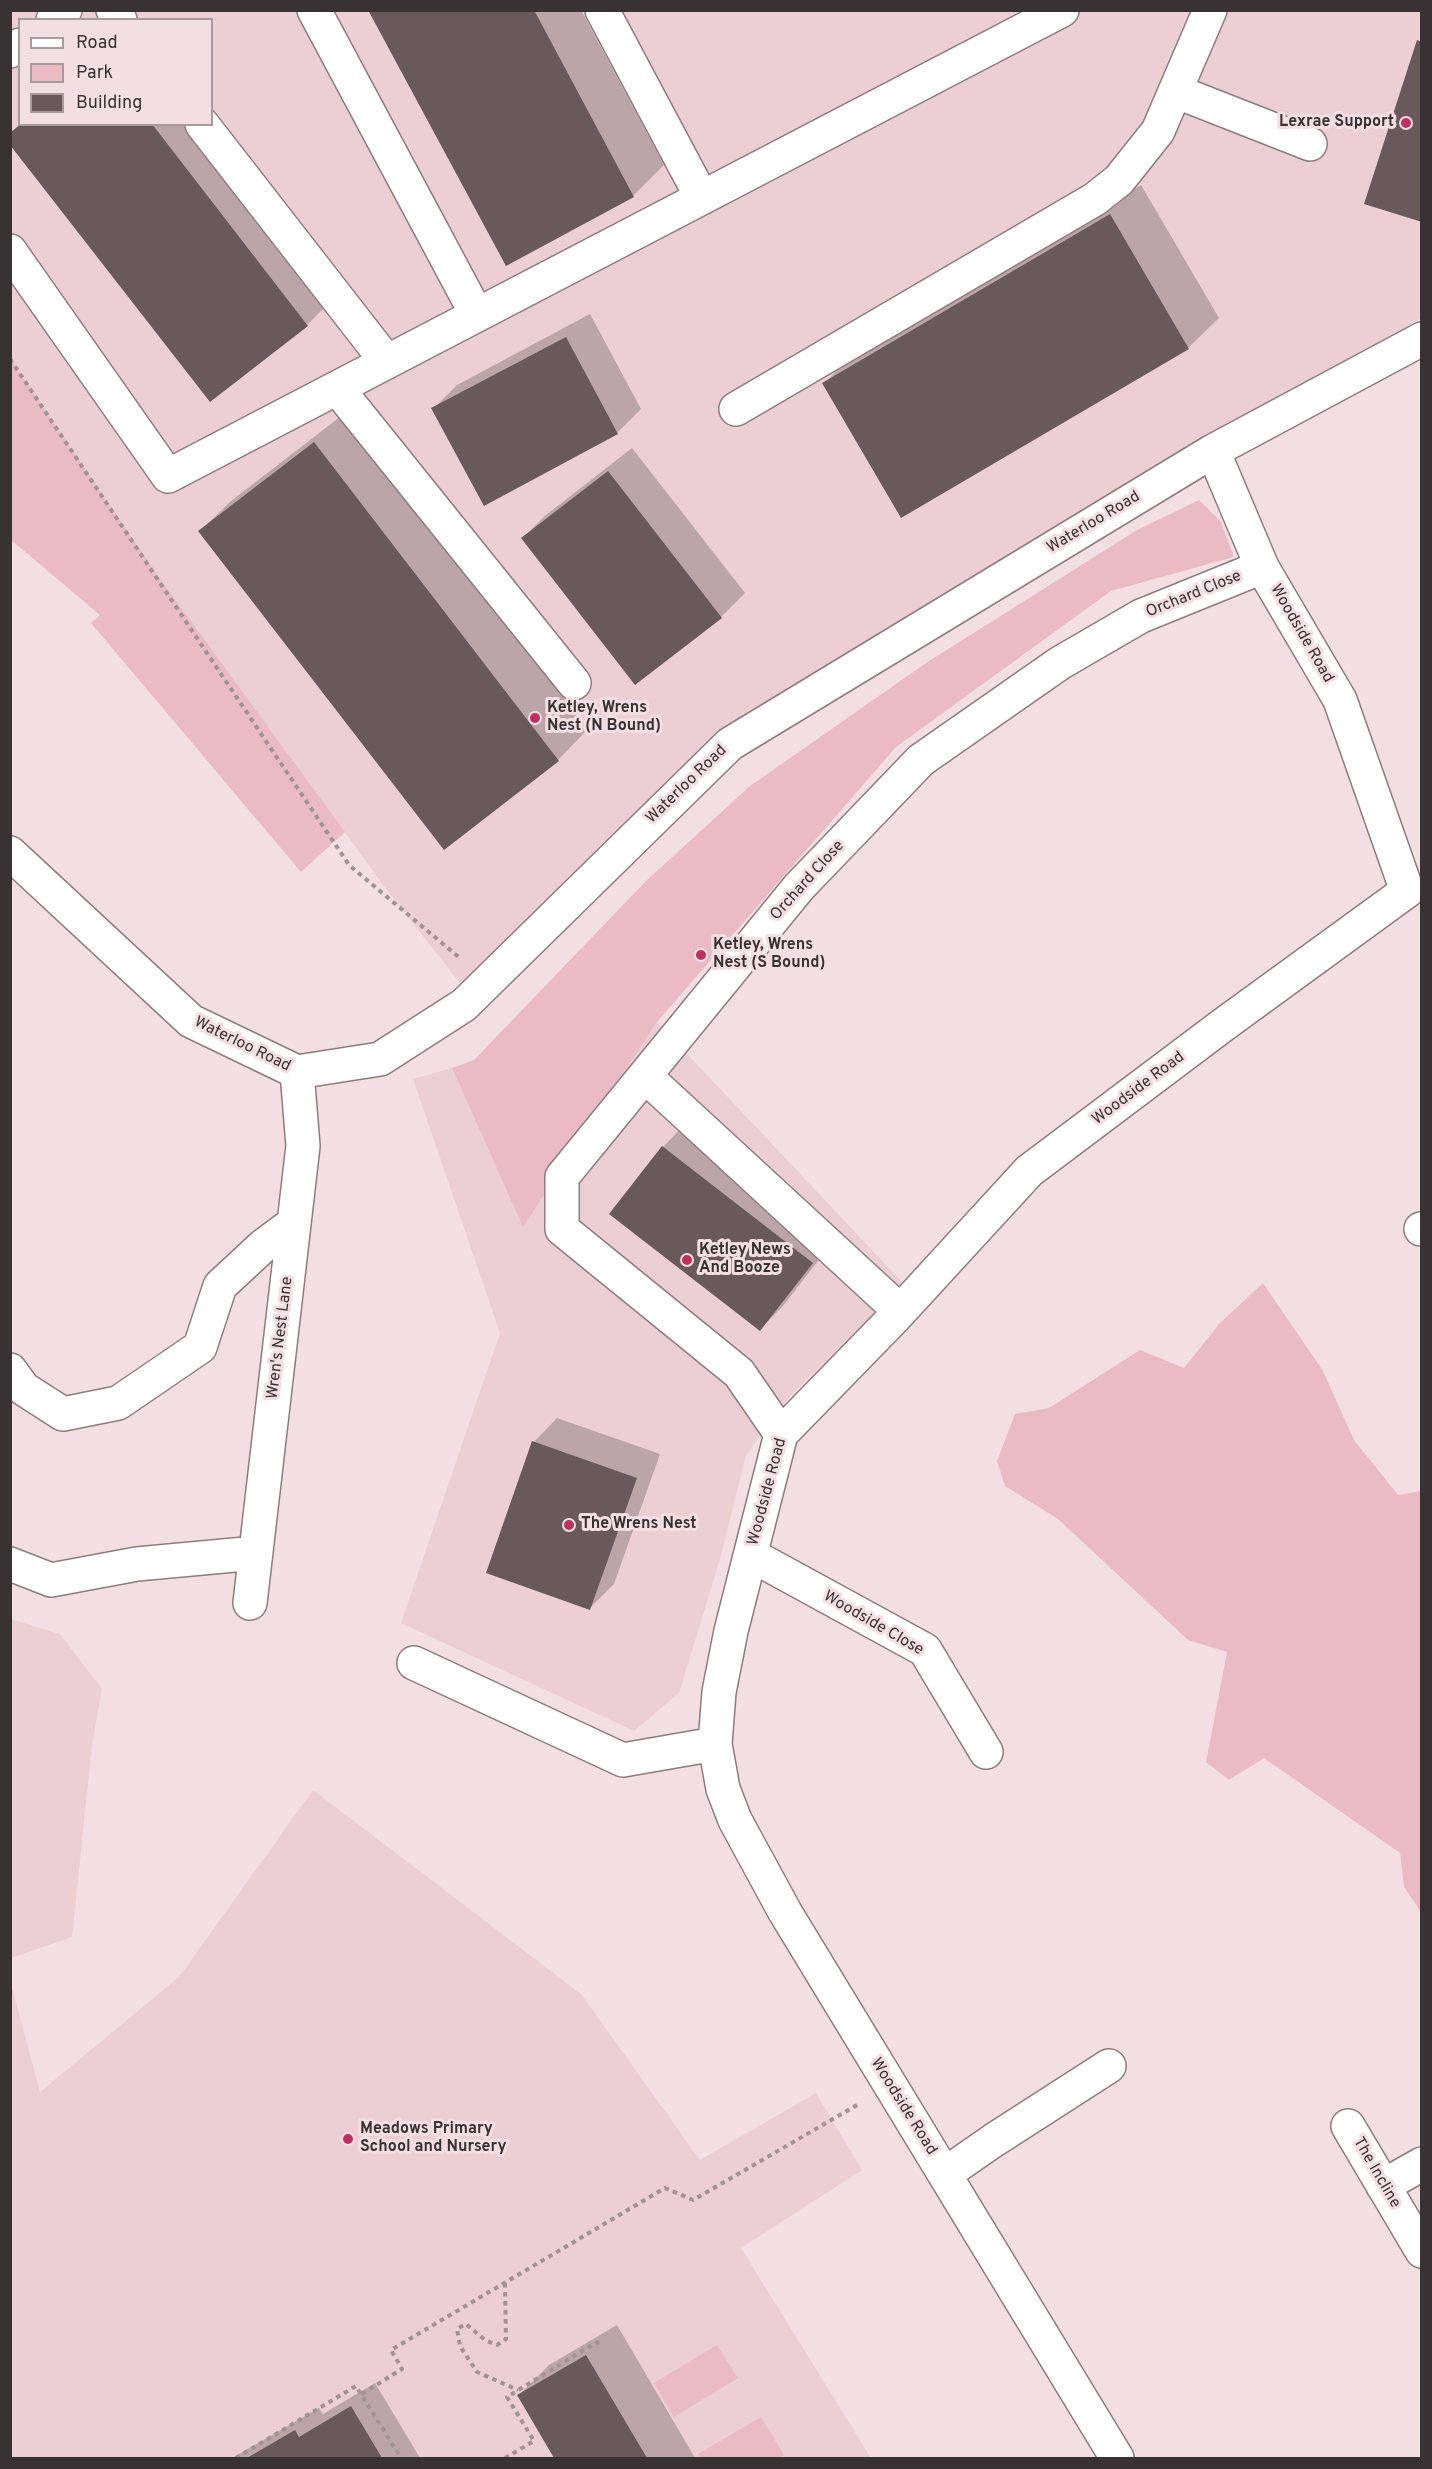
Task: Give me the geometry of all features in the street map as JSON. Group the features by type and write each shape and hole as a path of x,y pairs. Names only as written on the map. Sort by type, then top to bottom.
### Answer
{"street":[{"path":"314,10 477,315"},
{"path":"602,10 702,198"},
{"path":"10,251 168,476 1062,10"},
{"path":"736,409 1095,199 1119,180 1158,131 1210,10"},
{"path":"1175,91 1310,144"},
{"path":"204,126 387,362"},
{"name":"Waterloo Road","path":"10,854 191,1021 297,1072 380,1059 464,1005 730,744 1213,451 1422,339"},
{"path":"338,388 574,683"},
{"name":"Woodside Road","path":"1117,2458 785,1912 735,1820 723,1789 715,1744 719,1692 731,1630 781,1434 900,1311 1029,1171 1414,888 1340,700 1262,567 1213,451"},
{"name":"Orchard Close","path":"781,1434 739,1373 562,1229 562,1177 798,887 921,760 1060,663 1141,616 1262,567"},
{"name":"Wren's Nest Lane","path":"250,1603 303,1146 297,1072"},
{"path":"645,1076 900,1311"},
{"path":"10,1370 24,1389 63,1414 118,1403 200,1347 220,1286 263,1246 294,1223"},
{"path":"10,1564 51,1580 137,1564 256,1553"},
{"name":"Woodside Close","path":"751,1555 925,1650 986,1752"},
{"path":"414,1663 623,1760 715,1744"},
{"path":"945,2174 994,2139 1109,2066"},
{"name":"The Incline","path":"1348,2126 1422,2251"},
{"path":"1383,2186 1422,2164"}],"path":[{"path":"10,358 348,865 488,981"},
{"path":"362,2394 402,2369 391,2350 665,2188 693,2200 890,2086"},
{"path":"505,2282 506,2339 497,2345 485,2340 466,2324 457,2329 460,2346 477,2372 518,2390"},
{"path":"505,2458 534,2440 507,2397 597,2342 600,2346"},
{"path":"236,2458 356,2386 401,2458"}],"shaded area":[{"path":"10,11 1421,11 1421,318 793,685 715,738 464,988 389,893 161,580 11,360"},
{"path":"657,1022 905,1285 791,1395 746,1455 720,1559 679,1693 634,1731 401,1623 500,1333 413,1079 452,1068 523,1226"},
{"path":"10,1619 60,1634 102,1689 92,1745 72,1937 11,1958"},
{"name":"Meadows Primary School and Nursery","path":"313,1790 581,1994 700,2160 816,2093 862,2170 741,2248 871,2458 11,2458 10,1980 40,2092 179,1977"}],"green space":[{"path":"11,360 161,580 345,832 301,872 91,623 100,615 11,540"},
{"path":"1199,500 1221,522 1234,557 1111,591 896,747 657,1022 523,1227 452,1068 474,1060 646,881 750,786 926,663 1137,530"},
{"path":"1263,1283 1323,1371 1354,1440 1398,1495 1421,1491 1421,1912 1404,1887 1400,1853 1264,1758 1229,1780 1206,1762 1227,1652 1188,1640 1058,1519 1005,1486 997,1461 1015,1414 1049,1408 1140,1350 1184,1368 1220,1323"},
{"path":"717,2345 738,2378 674,2417 654,2383"},
{"path":"761,2417 784,2455 779,2458 701,2458 698,2454"}],"building":[{"path":"368,10 534,10 634,197 506,266"},
{"name":"Lexrae Support","path":"1417,40 1422,42 1422,222 1364,204"},
{"path":"19,126 154,126 308,326 210,402 10,145 10,133"},
{"path":"1110,214 1189,349 901,518 822,383"},
{"path":"566,337 618,434 484,506 431,408"},
{"path":"314,442 559,761 444,850 198,531"},
{"path":"608,471 722,618 635,685 521,538"},
{"path":"662,1146 813,1263 760,1331 609,1214"},
{"path":"532,1441 637,1478 590,1610 486,1573"},
{"path":"586,2355 647,2458 554,2458 517,2395"},
{"path":"351,2406 382,2458 247,2458 295,2430 299,2437"}],"place":[{"name":"Lexrae Support","path":"1406,123"},
{"name":"Ketley, Wrens Nest (N Bound)","path":"535,718"},
{"name":"Ketley, Wrens Nest (S Bound)","path":"701,955"},
{"name":"Ketley News And Booze","path":"687,1260"},
{"name":"The Wrens Nest","path":"569,1525"},
{"name":"Meadows Primary School and Nursery","path":"348,2139"}]}
